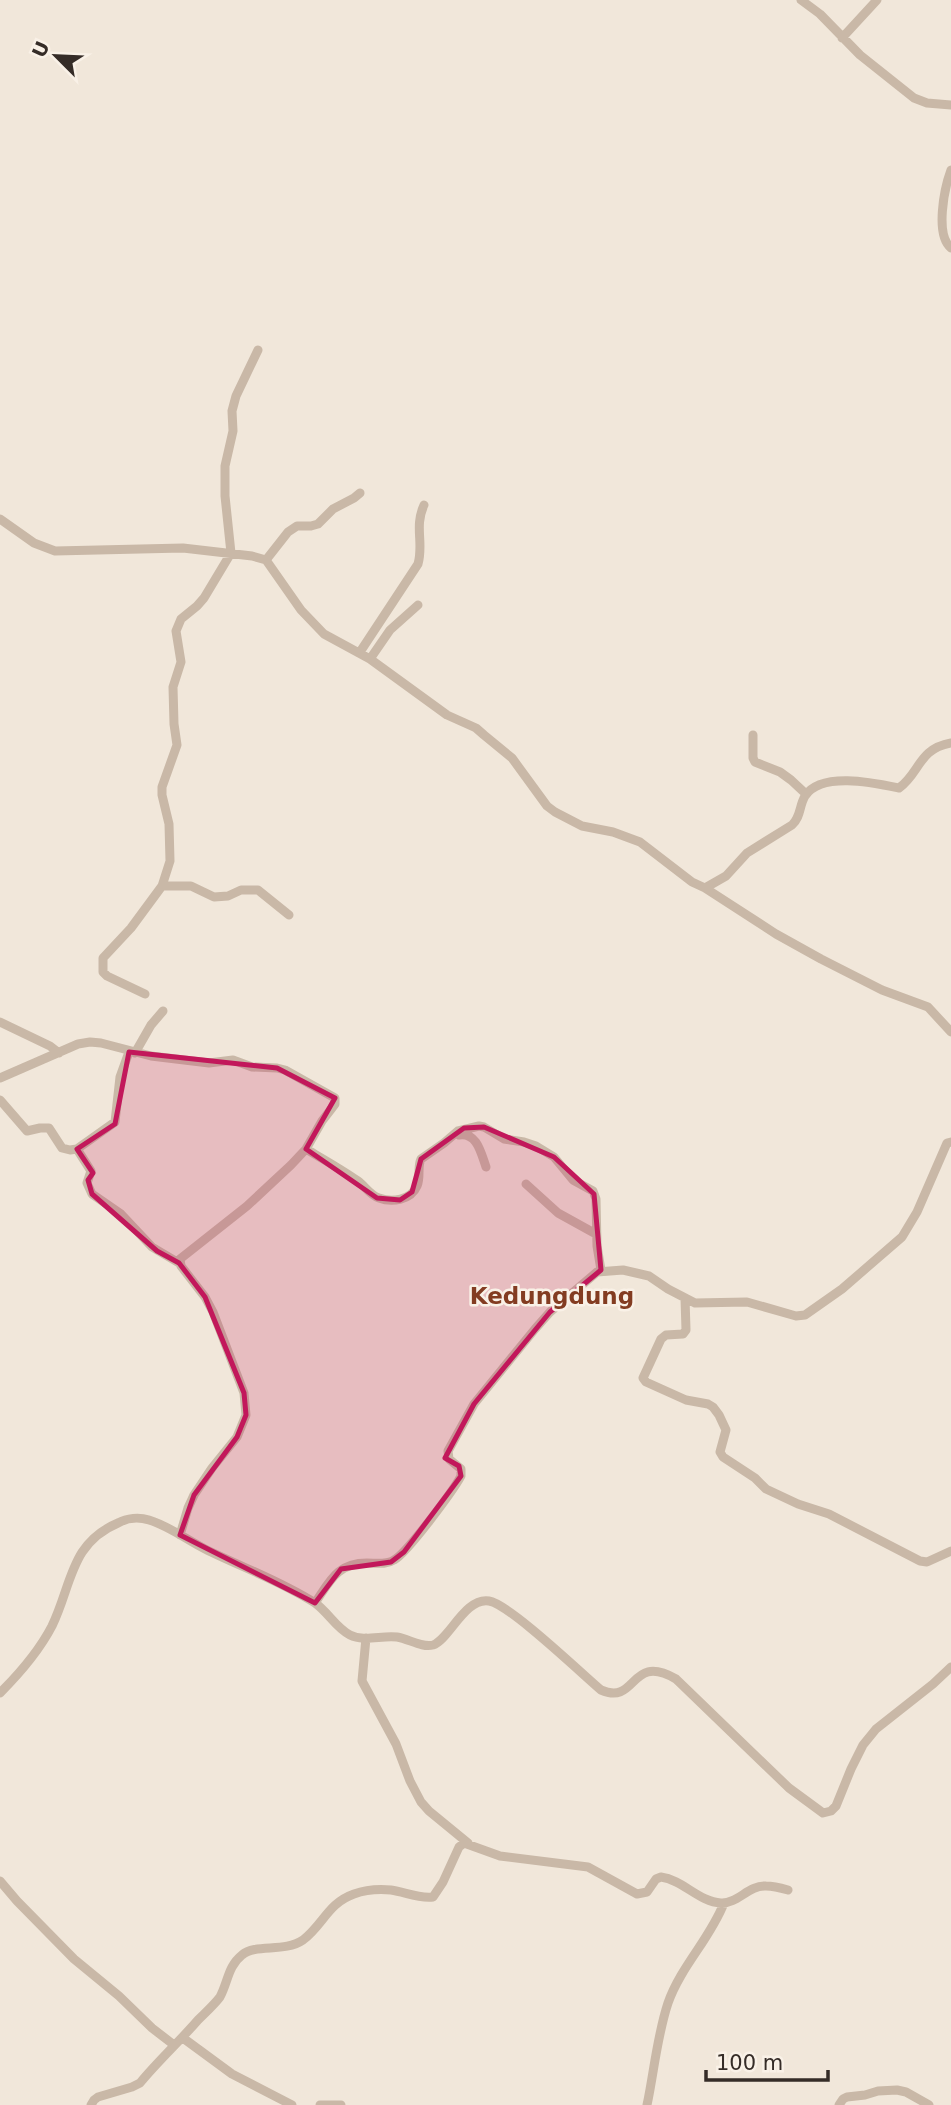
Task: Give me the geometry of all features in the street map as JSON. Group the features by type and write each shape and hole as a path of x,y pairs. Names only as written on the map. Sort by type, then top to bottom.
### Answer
{"street":[{"path":"801,0 820,14 860,55 914,98 927,103 951,105"},
{"path":"842,37 877,0"},
{"path":"951,170 946,189 942,234 945,243 951,248"},
{"path":"145,994 107,976 103,972 102,964 107,951 131,928 162,886 171,849 162,787 177,745 173,687 181,663 176,631 181,619 204,598 231,553 225,466 233,431 232,411 236,396 258,350"},
{"path":"265,560 288,532 297,526 318,524 332,509 360,493"},
{"path":"360,652 418,564 421,553 418,525 424,505"},
{"path":"0,519 34,543 55,551 183,548 265,560 295,602 324,634 360,652 447,715 476,728 512,758 555,813 582,825 640,842 692,882 776,934 882,990 928,1007 951,1032"},
{"path":"370,659 390,629 418,605"},
{"path":"753,735 752,758 755,762 792,779 806,794"},
{"path":"705,888 726,876 747,853 798,820 806,794 819,786 844,780 898,788 929,751 951,743"},
{"path":"162,886 191,886 214,897 228,896 241,890 258,890 289,915"},
{"path":"0,1100 27,1130 48,1128 62,1148 77,1149 113,1126 120,1077 132,1052 163,1011"},
{"path":"0,1022 59,1053"},
{"path":"0,1079 78,1044 90,1042 132,1052 209,1063 233,1060 252,1067 277,1068 335,1098 335,1104 318,1126 306,1149 247,1206 181,1257 179,1263"},
{"path":"306,1149 358,1181 377,1198 391,1201 400,1200 415,1189 418,1184 418,1162 464,1128 484,1127 504,1139 536,1146 554,1157 573,1180 593,1191 596,1199 596,1234 601,1270"},
{"path":"450,1138 467,1134 471,1136 486,1167"},
{"path":"315,1603 335,1573 341,1569 361,1563 391,1562 404,1552 461,1476 461,1469 450,1460 449,1451 474,1404 550,1312 593,1275 601,1270 623,1270 649,1276 695,1303 747,1303 796,1316 805,1315 860,1274 902,1237 917,1212 947,1143 951,1142"},
{"path":"77,1149 91,1171 87,1183 92,1194 121,1213 157,1251 179,1263 205,1297 244,1393 246,1415 237,1437 194,1495 180,1535"},
{"path":"526,1184 558,1213 596,1234"},
{"path":"685,1298 686,1330 683,1335 666,1335 661,1339 642,1375 646,1382 686,1400 713,1407 726,1426 720,1452 723,1457 755,1478 766,1489 798,1504 829,1514 920,1561 927,1562 951,1551"},
{"path":"0,1693 31,1658 46,1636 80,1553 92,1539 114,1524 136,1518 149,1520 315,1603 352,1636 401,1638 430,1646 442,1639 450,1627 472,1606 483,1601 493,1601 520,1620 601,1690 618,1693 644,1672 665,1672 676,1679 789,1788 823,1813 836,1806 863,1745 876,1729 951,1667"},
{"path":"366,1638 362,1681 396,1744 410,1782 429,1811 468,1843 487,1853 500,1856 588,1867 637,1894 647,1892 656,1879 665,1877 715,1902 724,1903 748,1890 765,1885 788,1890"},
{"path":"91,2105 98,2097 136,2086 219,1998 229,1971 241,1955 252,1950 282,1948 295,1944 304,1939 338,1902 354,1894 390,1890 433,1897 459,1847 468,1843"},
{"path":"0,1881 74,1959 174,2045"},
{"path":"646,2105 668,2003 685,1968 714,1924 724,1903"},
{"path":"183,2038 232,2074 292,2105"},
{"path":"839,2105 847,2097 886,2090 906,2092 929,2105"},
{"path":"320,2105 341,2105"}],"highlighted area":[{"path":"129,1052 277,1068 335,1098 306,1149 377,1198 400,1200 412,1192 421,1159 464,1128 484,1127 554,1157 594,1194 601,1270 550,1312 474,1404 445,1458 459,1466 461,1476 404,1552 391,1562 341,1569 315,1603 180,1535 194,1495 237,1437 246,1415 244,1393 205,1297 179,1263 157,1251 92,1194 88,1180 93,1173 77,1149 115,1124"}],"district":[{"name":"Kedungdung","path":"552,1296"}]}
